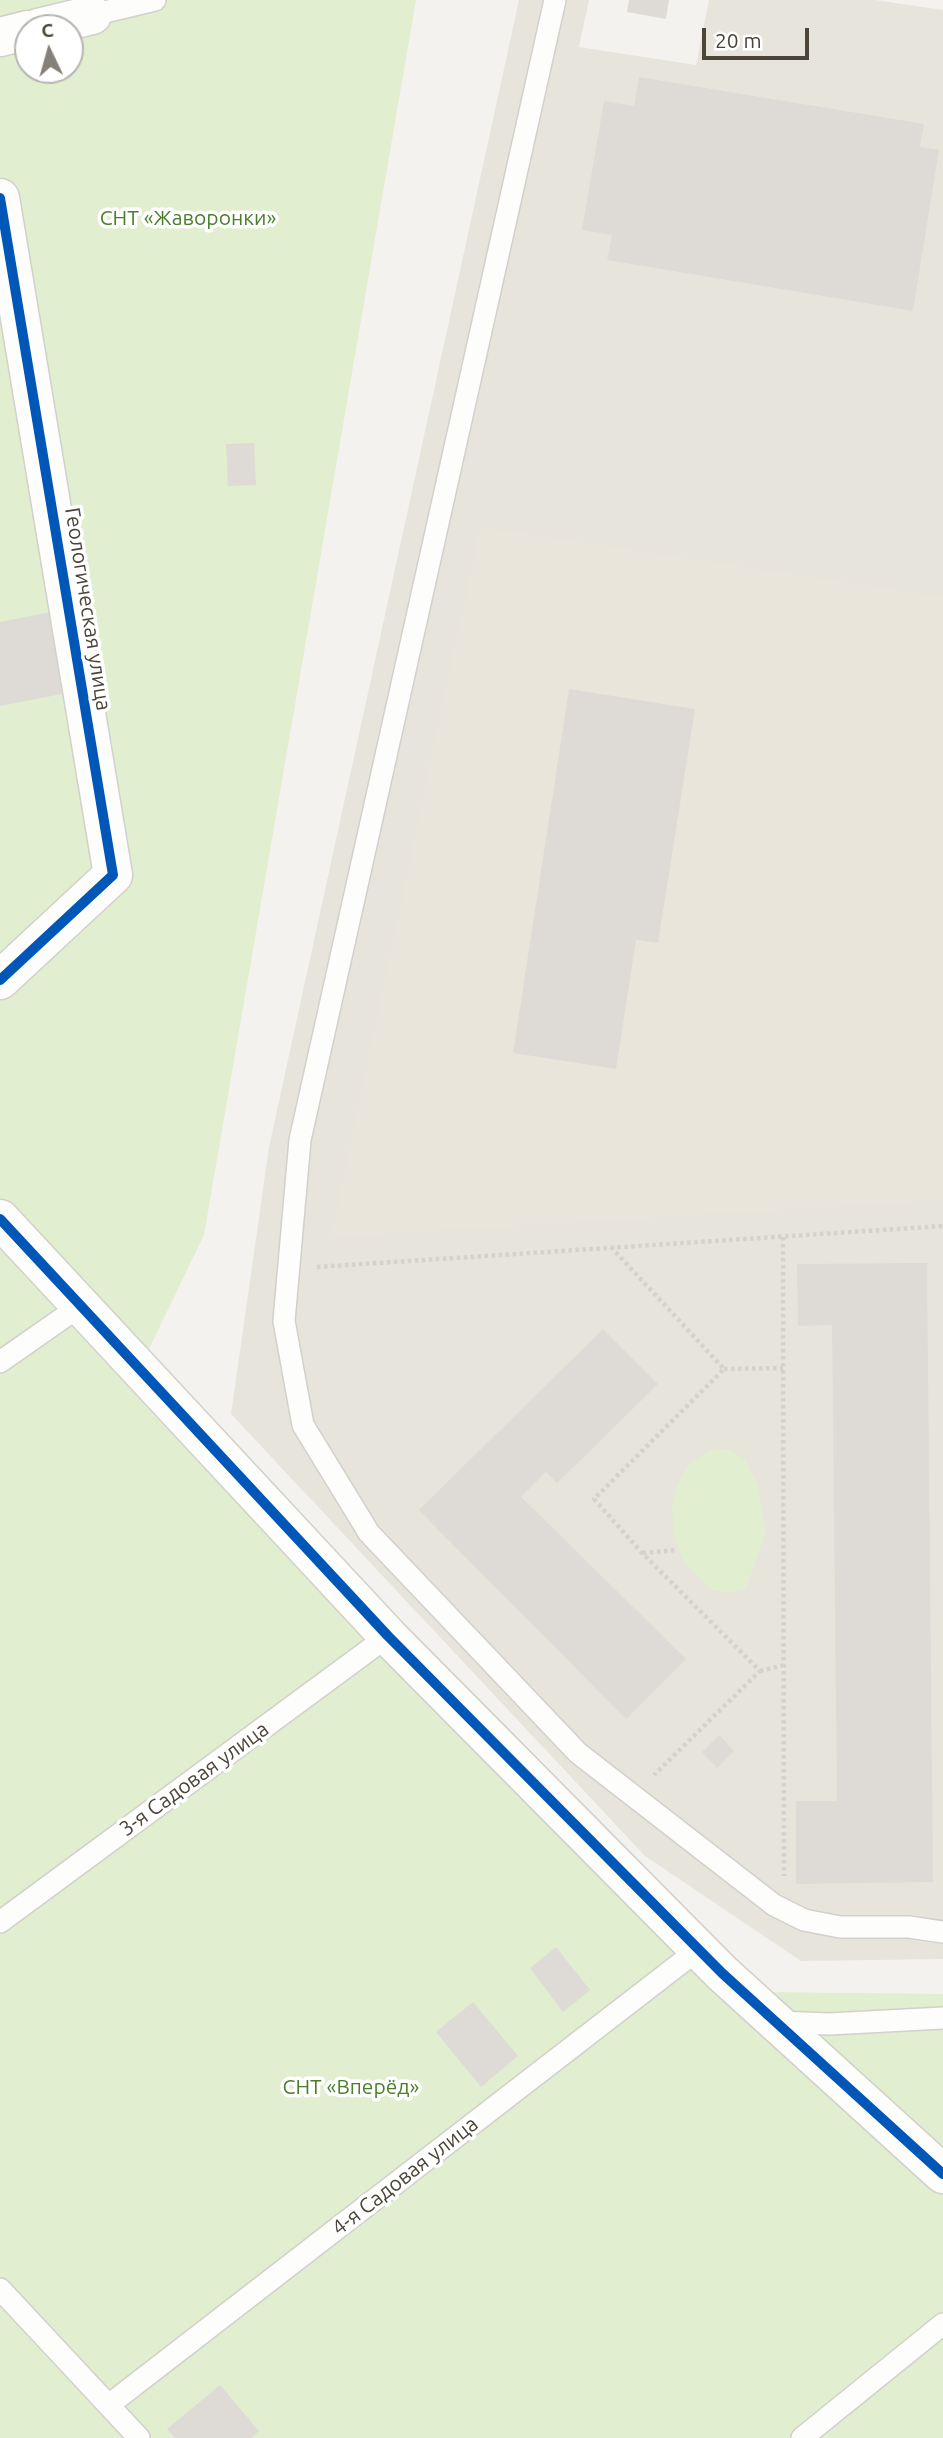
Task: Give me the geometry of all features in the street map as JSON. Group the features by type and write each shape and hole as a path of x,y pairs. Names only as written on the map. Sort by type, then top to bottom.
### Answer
{"street":[{"path":"84,17 92,15"},
{"name":"Геологическая улица","path":"0,198 113,875 0,980"},
{"path":"0,1219 388,1636 699,1949 943,2174"}],"lane":[{"path":"92,15 155,0"},
{"path":"555,0 300,1140 284,1321 303,1425 369,1533 578,1753 784,1910 804,1920 840,1927 909,1927 943,1932"},
{"path":"0,1362 80,1306"},
{"name":"3-я Садовая улица","path":"0,1922 388,1636"},
{"name":"4-я Садовая улица","path":"110,2404 699,1949"},
{"path":"778,2022 830,2024 943,2018"},
{"path":"0,2289 139,2438"},
{"path":"803,2438 943,2324"}],"path":[{"path":"288,1268 943,1226"},
{"path":"783,1237 784,1910"},
{"path":"611,1247 724,1369"},
{"path":"760,1671 642,1553 594,1499 724,1369 783,1368"},
{"path":"642,1553 677,1550"},
{"path":"633,1796 760,1671 783,1665"}],"shaded area":[{"path":"519,0 589,0 579,47 696,65 709,0 875,0 943,10 943,1959 801,1961 645,1856 231,1414 269,1147"},
{"path":"480,527 943,597 943,1200 331,1237"}],"green space":[{"name":"СНТ «Вперёд»","path":"0,0 416,0 204,1235 146,1355 606,1845 759,1992 943,1994 943,2438 0,2438"},
{"path":"730,1449 745,1460 758,1486 766,1533 746,1588 732,1593 711,1590 683,1561 674,1536 672,1504 678,1483 689,1464 710,1450"}],"building":[{"path":"629,0 669,0 666,19 627,12"},
{"path":"639,77 924,124 920,147 939,150 913,311 607,260 612,235 582,230 604,101 634,106"},
{"path":"254,443 256,485 228,486 226,444"},
{"path":"56,611 72,692 0,706 0,622"},
{"path":"569,689 695,709 658,943 636,940 616,1069 513,1053"},
{"path":"927,1263 933,1882 796,1884 796,1801 837,1801 832,1325 798,1326 797,1264"},
{"path":"603,1329 658,1384 557,1483 546,1472 521,1497 686,1659 626,1719 419,1510"},
{"path":"719,1735 734,1751 717,1768 702,1752"},
{"path":"556,1947 590,1990 563,2012 530,1968"},
{"path":"473,2002 518,2056 481,2087 436,2032"},
{"path":"220,2385 259,2431 251,2438 175,2438 167,2429"}],"cycle path":[{"path":"0,198 113,875 0,980"},
{"path":"0,1219 388,1636 722,1973 943,2174"}],"park label":[{"name":"СНТ «Жаворонки»","path":"188,218"}]}
